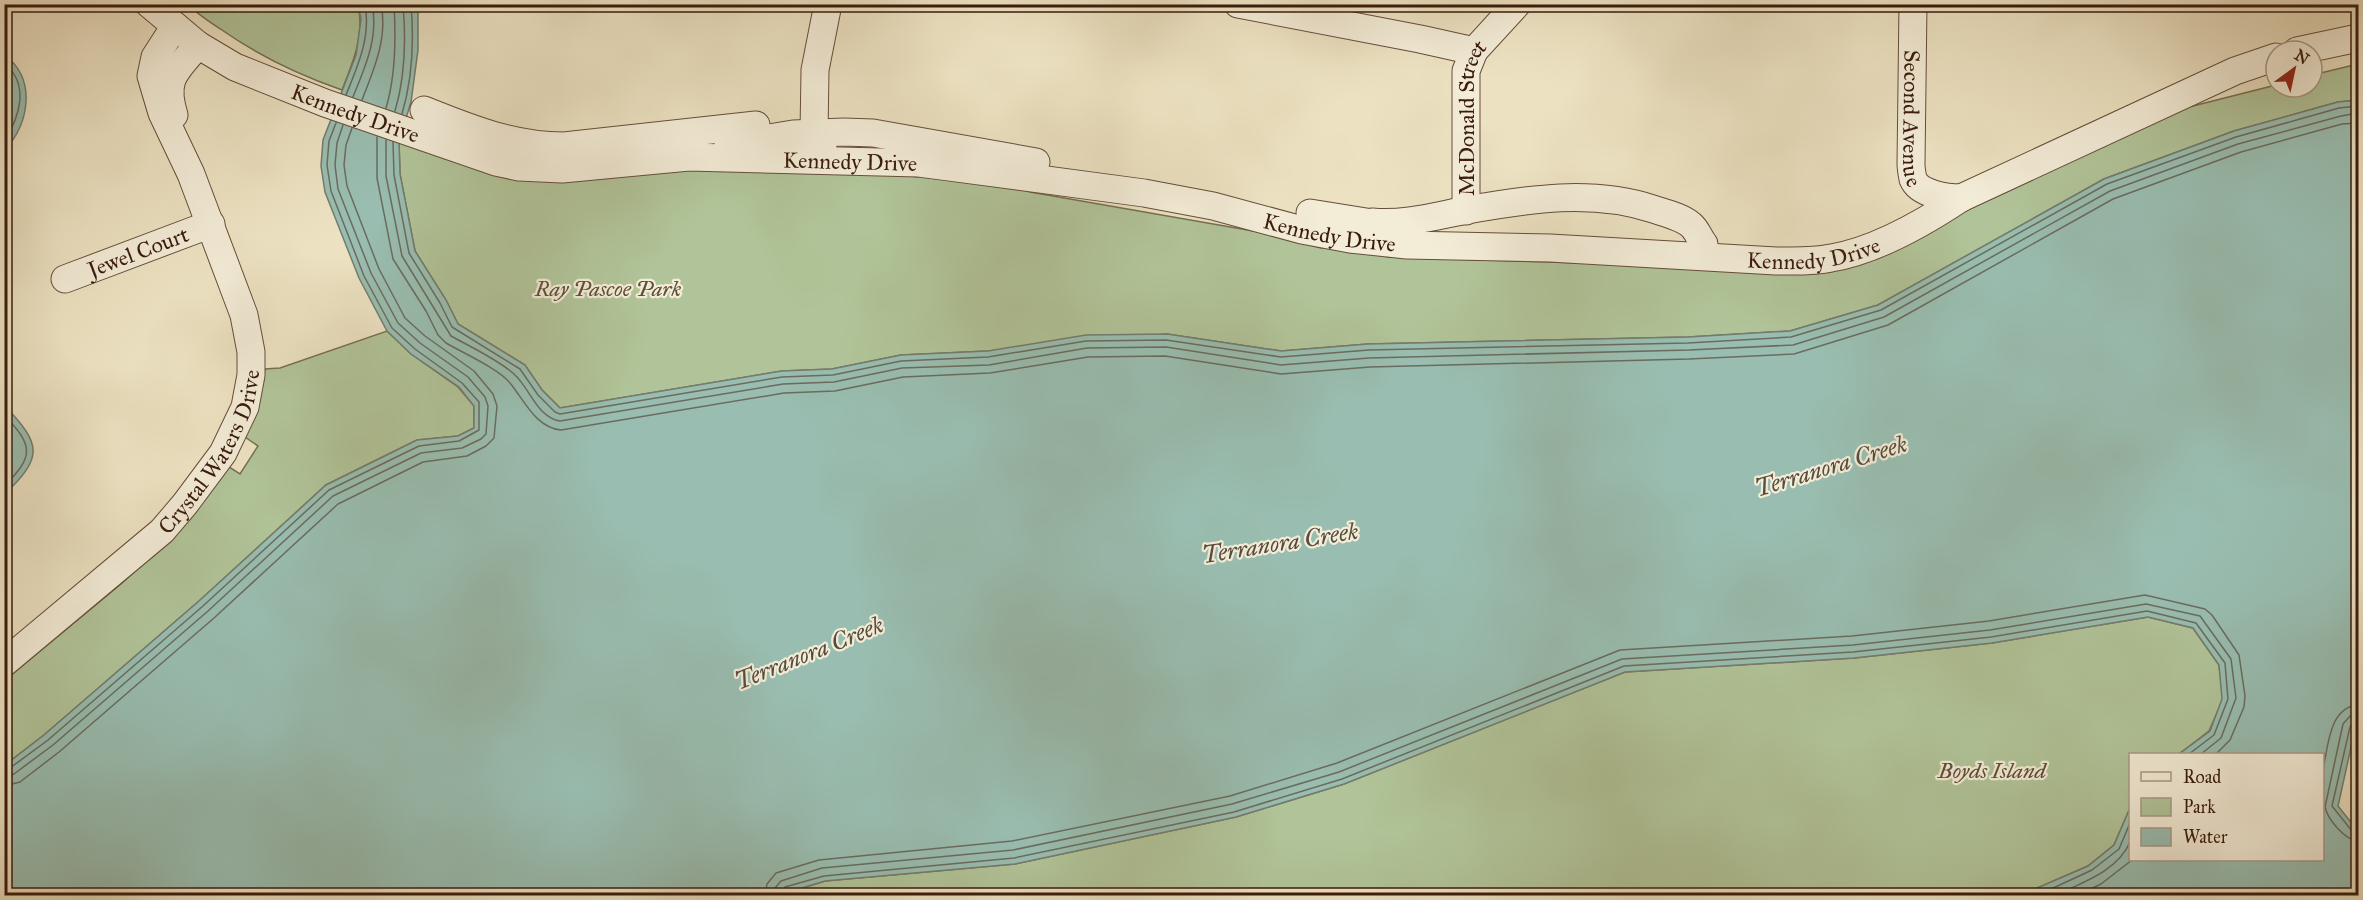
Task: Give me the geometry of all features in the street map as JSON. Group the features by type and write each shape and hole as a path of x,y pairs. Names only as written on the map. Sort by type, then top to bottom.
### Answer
{"street":[{"name":"Kennedy Drive","path":"149,4 198,45 235,67 325,103 419,122 496,162 541,170 596,167 689,157 877,161 953,167 1144,193 1212,206 1302,230 1350,239 1418,245 1550,248 1805,262 1833,258 1861,250 1929,220 1961,198"},
{"path":"828,4 815,70 814,127 816,140 822,144 866,146 923,155 953,167"},
{"path":"1238,4 1474,51"},
{"name":"McDonald Street","path":"1466,211 1466,71 1474,51 1517,4"},
{"name":"Second Avenue","path":"1913,4 1911,164 1914,180 1929,191 1950,198 1961,198"},
{"name":"Crystal Waters Drive","path":"4,663 162,531 224,453 245,407 251,375 251,351 244,315 191,174 166,123 151,76 155,57 175,26"},
{"path":"2324,45 2358,38"},
{"name":"Crystal Waters Drive","path":"191,174 171,103 169,87 175,73 198,45"},
{"path":"2324,63 2358,55"},
{"name":"Kennedy Drive","path":"689,157 814,127 873,133 1353,220 1462,233 1704,244 1776,250 1806,249 1834,246 1864,237 1923,210 1961,198 2166,105 2235,70 2264,61"},
{"name":"Kennedy Drive","path":"2166,105 2264,78"},
{"path":"419,122 545,146 814,127"},
{"path":"1353,220 1407,222 1545,198 1604,199 1643,206 1686,222 1694,228 1704,244"},
{"name":"Jewel Court","path":"65,279 211,224"}],"green space":[{"path":"189,5 358,5 359,38 342,90 310,78 265,56 209,21"},
{"name":"Ray Pascoe Park","path":"2358,64 2358,100 2338,102 2234,131 2104,179 1878,305 1790,331 1688,337 1368,344 1281,351 1167,334 988,351 901,355 832,369 782,371 560,408 542,390 525,365 458,324 446,300 415,251 400,174 399,141 837,169 1012,186 1030,192 1259,232 1321,248 1340,246 1370,249 1387,257 1681,266 1806,273 2185,108 2264,88 2264,99 2324,99 2324,72"},
{"path":"387,331 411,354 458,387 474,406 474,428 458,436 417,440 326,485 199,601 44,735 5,765 5,680 121,584 176,534 226,465 240,474 258,446 245,437 259,397 265,369 280,368"},
{"name":"Boyds Island","path":"2148,617 2193,628 2219,665 2223,699 2209,731 2180,753 2129,753 2129,810 2114,845 2088,866 2021,895 778,896 825,881 1015,864 1236,817 1344,784 1625,672 1854,658 1992,643"}],"water":[{"name":"Terranora Creek","path":"358,5 416,5 418,10 418,50 411,102 399,141 400,174 415,251 446,300 458,324 525,365 542,390 560,408 782,371 832,369 901,355 988,351 1086,335 1167,334 1281,351 1368,344 1688,337 1790,331 1878,305 2104,179 2234,131 2338,102 2358,100 2358,716 2338,806 2358,831 2358,895 2021,895 2088,866 2114,845 2129,810 2129,861 2324,861 2324,753 2180,753 2210,731 2222,699 2219,665 2193,628 2148,617 1992,643 1854,658 1625,672 1344,784 1236,817 1015,864 825,881 778,895 5,896 5,765 44,735 199,601 326,485 417,440 458,436 474,428 474,406 459,387 411,354 387,331 359,278 325,192 321,166 323,140 356,55 361,19"},
{"path":"5,55 22,77 26,102 20,127 5,150"},
{"path":"5,406 26,431 33,451 26,470 5,494"}]}
